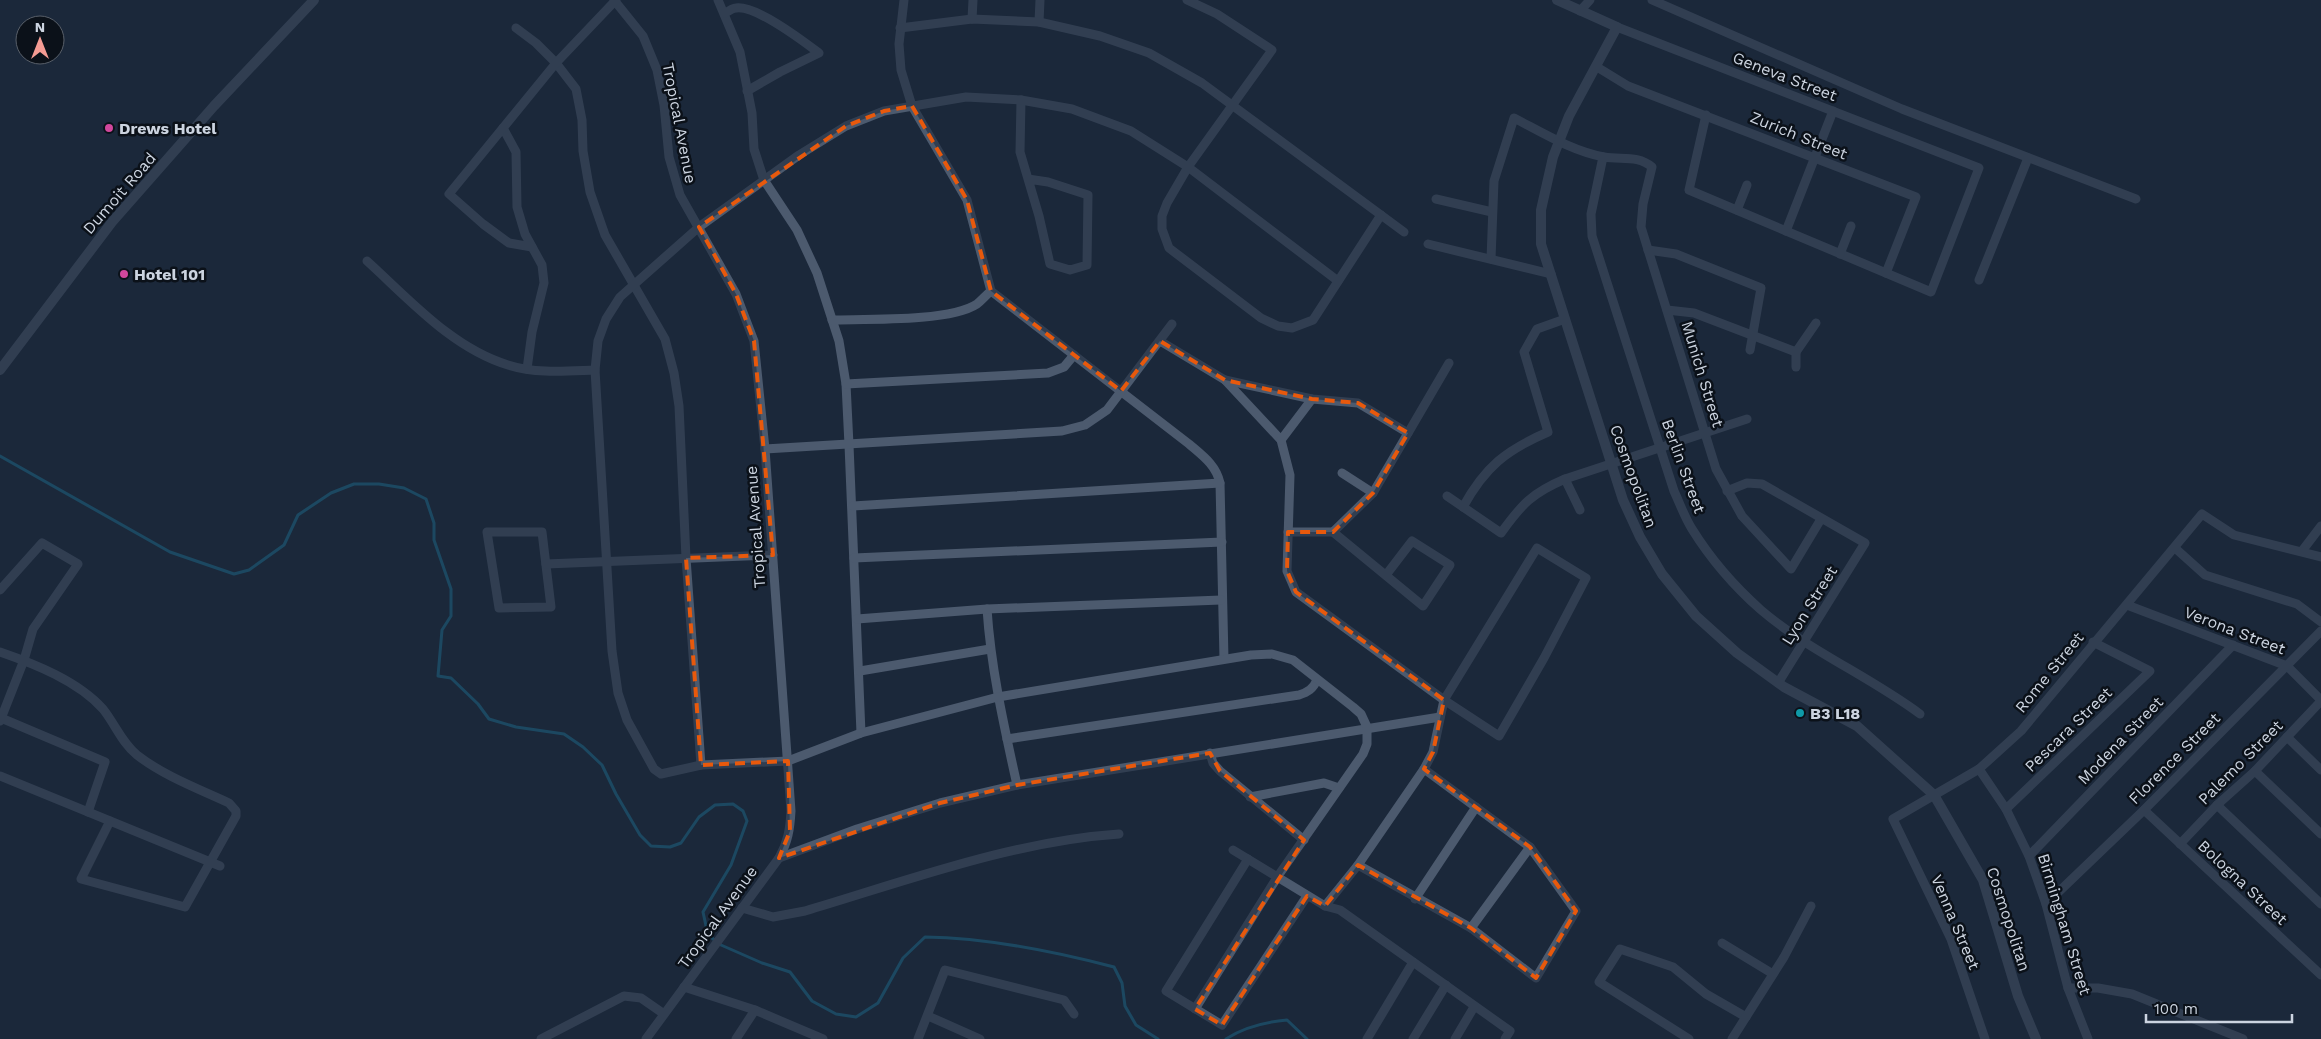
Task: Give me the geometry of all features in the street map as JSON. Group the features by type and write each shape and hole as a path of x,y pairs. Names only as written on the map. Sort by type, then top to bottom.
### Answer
{"street":[{"name":"Dumoit Road","path":"2,367 112,222 214,106 314,0"},
{"path":"532,247 509,243 483,224 449,194 556,63 615,0"},
{"name":"Tropical Avenue","path":"615,0 643,36 656,70 664,106 669,158 680,195 736,294 754,341 773,554 788,761 790,831 786,846 646,1039"},
{"path":"718,0 740,52 752,113 754,149 764,180 797,230 817,273 839,341 846,384 853,506 861,733"},
{"path":"904,0 900,28 901,70 912,106 967,200 991,291 1211,463 1218,473 1222,542 1221,600 1224,659"},
{"path":"972,19 973,0"},
{"path":"1039,22 1040,0"},
{"path":"1187,0 1217,14 1272,50 1188,167 1167,203 1162,216 1162,229 1169,248 1261,318 1278,326 1292,328 1302,326 1313,320 1381,215"},
{"name":"Geneva Street","path":"1557,0 1617,28 1980,168 1931,292 1886,273"},
{"path":"1580,11 1590,0"},
{"path":"1652,0 1902,109 2136,198"},
{"path":"725,13 736,8 752,11 792,32 819,53 747,91"},
{"path":"900,28 972,19 1039,22 1100,36 1149,53 1202,83 1404,232"},
{"path":"516,28 536,43 556,63 576,89 582,120 583,151 590,192 605,234 632,286 665,339 674,373 679,406 686,558 701,765"},
{"name":"Cosmopolitan","path":"1617,28 1569,116 1553,157 1541,210 1541,244 1623,500 1640,537 1662,574 1696,616 1737,653 1778,683 1857,726 1934,795 1984,880 2018,996 2036,1039"},
{"name":"Zurich Street","path":"1597,66 1628,86 1706,114 1916,197 1886,273"},
{"path":"1195,1009 1278,876 1363,754 1367,744 1366,727 1361,714 1293,660 1282,656 1251,655 998,697 861,733 788,761 701,765 661,774 654,769 627,720 618,693 612,652 596,370 598,341 606,319 620,297 698,227 799,155 846,126 884,111 966,97 1021,100 1072,109 1131,131 1188,167 1338,281"},
{"path":"1021,100 1020,152 1050,264 1070,270 1087,265 1088,195 1048,182 1028,179"},
{"path":"1786,231 1832,111"},
{"path":"1706,114 1689,190 1886,273"},
{"path":"1491,260 1494,181 1514,118 1559,142 1603,156"},
{"path":"503,128 516,152 517,207 524,234 542,265 544,283 532,332 527,369"},
{"name":"Munich Street","path":"1603,156 1644,160 1652,167 1643,204 1641,227 1716,469 1742,516 1791,570 1821,519"},
{"name":"Berlin Street","path":"1603,156 1591,214 1592,236 1674,492 1692,528 1715,560 1761,610 1804,640 1891,692 1920,714"},
{"path":"1979,280 2028,158"},
{"path":"1737,210 1747,185"},
{"path":"1436,199 1492,212"},
{"path":"1840,254 1851,226"},
{"path":"1428,244 1551,274"},
{"path":"1648,250 1676,254 1761,288 1750,350"},
{"path":"367,261 430,319 471,349 507,365 527,369 556,372 596,370"},
{"path":"832,320 902,318 954,312 976,304 991,291"},
{"path":"1667,310 1694,313 1796,352"},
{"path":"1462,507 1476,483 1496,462 1522,443 1548,432 1524,352 1537,328 1565,319"},
{"path":"1796,367 1796,352 1816,323"},
{"path":"764,448 849,445 1062,431 1085,426 1106,410 1172,324"},
{"path":"1160,341 1224,380 1281,440 1290,475 1287,571 1296,592 1444,700 1499,736 1544,658 1586,578 1537,548 1444,700 1433,752 1424,769 1358,866 1325,906"},
{"path":"846,384 1048,373 1064,368 1074,355"},
{"path":"1334,532 1373,493 1449,363"},
{"path":"1224,380 1312,399 1358,403 1408,433"},
{"path":"1281,440 1312,399"},
{"path":"1447,496 1501,533 1520,507 1540,490 1565,479 1747,420"},
{"path":"1342,473 1373,493"},
{"path":"1565,479 1580,510"},
{"path":"853,506 1220,483"},
{"path":"1727,491 1747,483 1762,484 1821,519"},
{"name":"Rome Street","path":"1893,820 1979,769 2021,731 2093,642 2127,605 2202,514 2234,535 2302,552"},
{"name":"Lyon Street","path":"1778,683 1865,543 1821,519"},
{"path":"2321,526 2302,552 2321,557"},
{"path":"487,532 542,532 546,564 551,607 499,608 487,532"},
{"path":"1288,532 1334,532 1423,606 1450,565 1412,541 1386,575"},
{"path":"854,558 1222,542"},
{"path":"0,590 42,543 78,564 32,629 24,660 1,720 105,762 88,812"},
{"path":"2174,548 2205,576 2297,604 2321,622"},
{"path":"546,564 773,554"},
{"path":"856,619 987,609 1221,600"},
{"name":"Verona Street","path":"2127,605 2287,666 2321,701"},
{"path":"987,609 990,649 998,697 1017,785"},
{"name":"Florence Street","path":"2046,904 2144,810 2321,631"},
{"name":"Pescara Street","path":"2006,809 2150,671 2093,642"},
{"name":"Modena Street","path":"2029,856 2233,645"},
{"path":"860,671 990,649"},
{"path":"0,652 24,660 76,687 102,709 135,754 150,764 234,807 236,816 184,907 81,879 110,821"},
{"path":"1007,739 1299,695 1307,692 1314,686 1317,680"},
{"name":"Palemo Street","path":"2180,844 2217,805 2255,772 2321,701"},
{"path":"779,858 857,829 940,803 1017,785 1366,727 1440,717"},
{"path":"2287,737 2321,770"},
{"path":"1210,753 1220,772 1304,840"},
{"path":"1358,866 1415,899 1471,928 1536,978 1576,911 1530,847 1424,769"},
{"name":"Birmingham Street","path":"1979,769 2006,809 2029,856 2046,904 2068,988 2088,1039"},
{"path":"2255,772 2321,834"},
{"path":"0,776 220,866"},
{"path":"1250,797 1324,783 1339,788"},
{"path":"2217,805 2321,904"},
{"path":"1415,899 1476,808"},
{"name":"Bologna Street","path":"2144,810 2321,976"},
{"name":"Venna Street","path":"1893,820 1951,939 1985,1039"},
{"path":"742,908 773,917 805,911 1015,850 1078,837 1119,834"},
{"path":"1471,928 1530,847"},
{"path":"1233,850 1278,876 1307,896 1325,906 1340,910 1510,1031 1505,1039"},
{"path":"1248,860 1166,992 1222,1025 1307,896"},
{"path":"1732,1039 1773,974 1810,906"},
{"path":"1722,944 1773,974"},
{"path":"1689,1039 1599,982 1620,949 1673,968 1706,994 1746,1017"},
{"path":"1367,1039 1413,962"},
{"path":"918,1039 945,970 1064,1000 1074,1014"},
{"path":"1414,1039 1446,986"},
{"path":"684,987 755,1010 823,1039"},
{"path":"2068,988 2098,988 2132,994 2243,1039"},
{"path":"541,1039 624,996 641,998 664,1014"},
{"path":"1455,1039 1474,1006"},
{"path":"736,1039 755,1010"},
{"path":"928,1016 980,1039"}],"highlighted area":[{"path":"912,106 967,200 991,291 1121,391 1160,341 1225,380 1312,399 1358,403 1408,433 1373,493 1333,532 1288,532 1287,571 1296,592 1444,700 1433,752 1424,769 1530,847 1576,911 1536,978 1471,928 1358,865 1325,906 1307,896 1222,1025 1195,1009 1304,840 1220,771 1210,753 1017,785 940,803 779,858 790,831 788,761 701,765 686,558 773,555 754,341 736,294 699,227 846,126 884,111"}],"waterway":[{"path":"0,456 170,552 234,574 249,570 284,545 298,515 331,493 354,484 379,484 404,488 426,499 434,523 434,540 451,589 451,616 442,630 438,676 451,678 478,704 489,719 516,727 564,734 583,747 602,765 616,794 640,835 651,846 670,847 681,843 699,817 715,805 733,804 743,811 747,821 731,865 703,912 708,935 721,945 762,963 790,972 812,1001 836,1014 856,1017 878,1003 903,958 925,937 973,940 1020,946 1068,956 1114,967 1122,983 1125,1006 1136,1025 1158,1039"},
{"path":"1226,1039 1240,1031 1255,1026 1287,1020 1307,1039"}],"place":[{"name":"Drews Hotel","path":"109,128"},
{"name":"Hotel 101","path":"124,274"},
{"name":"B3 L18","path":"1800,713"}]}
